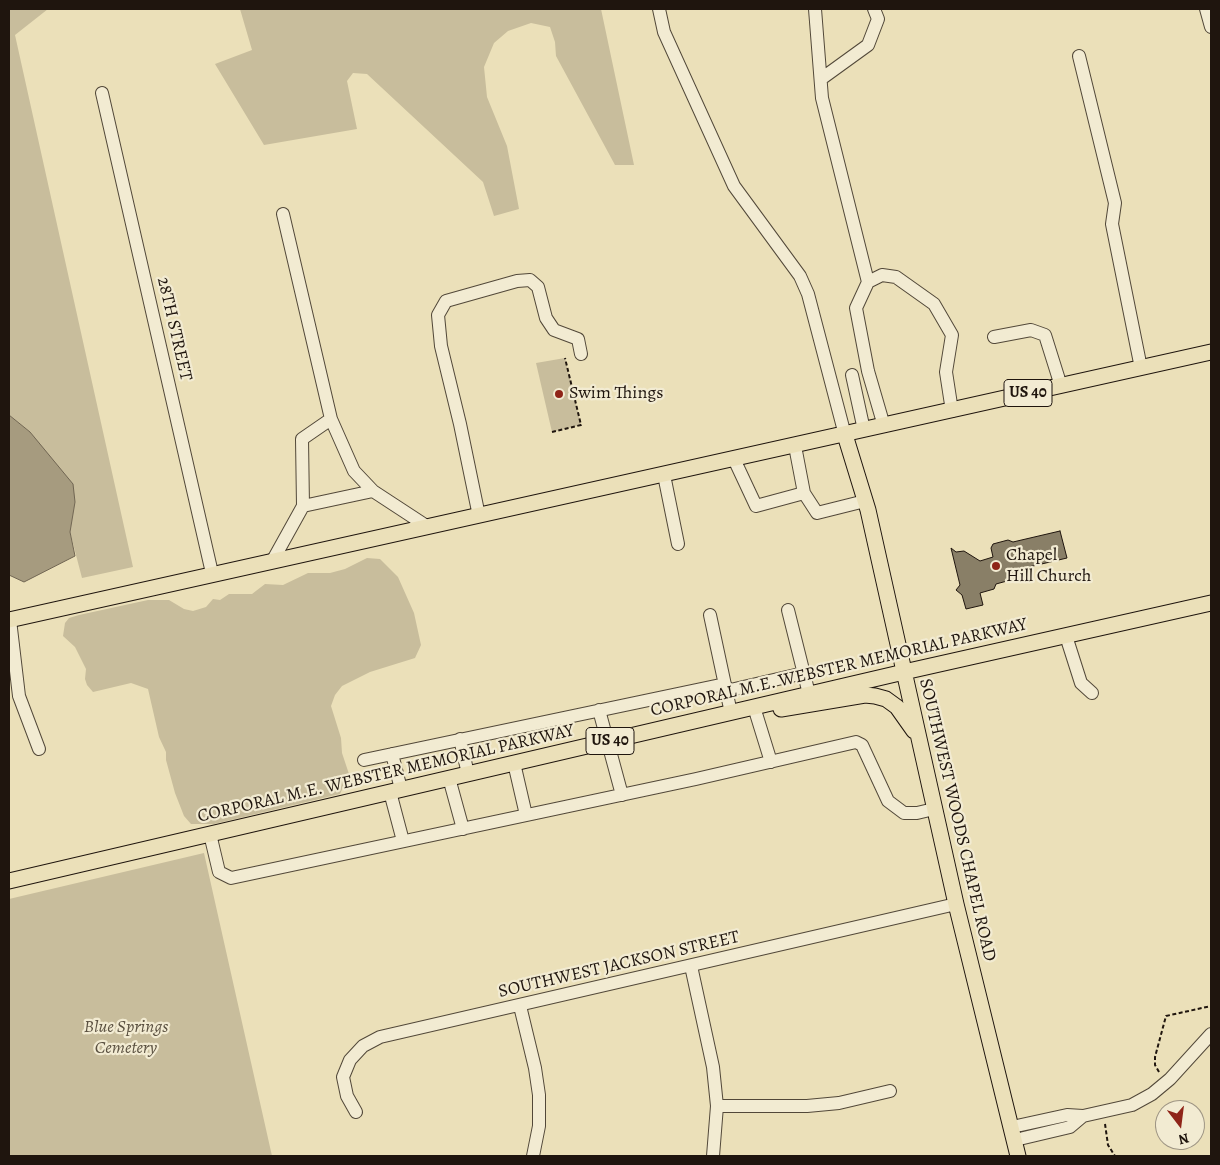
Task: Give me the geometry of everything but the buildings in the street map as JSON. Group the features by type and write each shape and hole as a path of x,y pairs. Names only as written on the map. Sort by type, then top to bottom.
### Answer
{"main road":[{"name":"US 40","path":"10,620 212,573 734,460 1211,352"},
{"name":"SOUTHWEST WOODS CHAPEL ROAD","path":"845,435 865,501 956,904 1018,1156"},
{"name":"CORPORAL M.E. WEBSTER MEMORIAL PARKWAY","path":"9,881 731,712 1211,603"},
{"path":"754,707 777,710 865,695 875,696 886,699 897,707 907,719 919,741"}],"street":[{"path":"660,9 664,32 734,186 800,276 808,294 845,435"},
{"path":"815,9 822,98 868,282"},
{"path":"821,79 868,45 878,19 874,9"},
{"path":"1206,9 1211,28"},
{"path":"1079,56 1115,203 1112,224 1141,368"},
{"name":"28TH STREET","path":"102,93 212,573"},
{"path":"283,214 331,420 354,471 373,491 428,527"},
{"path":"884,426 868,371 856,308 868,282 882,275 896,277 934,304 952,334 946,372 952,411"},
{"path":"479,516 460,424 441,346 438,315 446,302 517,281 530,280 538,287 546,318 554,330 578,339 581,354"},
{"path":"994,337 1031,330 1045,335 1061,386"},
{"path":"831,380 868,371"},
{"path":"852,375 864,430"},
{"path":"273,560 303,506 302,440 331,420"},
{"path":"795,446 804,493 816,513 865,501"},
{"path":"734,460 756,506 804,493"},
{"path":"664,475 678,544"},
{"path":"303,506 373,491"},
{"path":"788,610 809,694"},
{"path":"710,615 731,712"},
{"path":"10,620 14,697 39,749"},
{"path":"1066,636 1081,683 1092,693"},
{"path":"364,760 599,710 804,673"},
{"path":"754,707 771,762"},
{"path":"599,710 622,795"},
{"path":"460,739 468,774"},
{"path":"210,834 220,872 231,878 622,795 856,742 862,745 888,801 904,812 917,813 934,809"},
{"path":"392,754 403,841"},
{"path":"514,763 526,815"},
{"path":"449,778 463,829"},
{"name":"SOUTHWEST JACKSON STREET","path":"356,1112 347,1096 343,1077 350,1060 363,1046 380,1037 956,904"},
{"path":"691,966 706,1030 717,1106 714,1156"},
{"path":"520,1006 535,1068 539,1095 539,1126 533,1156"},
{"path":"1013,1133 1070,1127 1083,1116 1132,1105 1152,1094 1170,1079 1211,1034"},
{"path":"717,1106 839,1103 890,1091"}],"path":[{"path":"552,432 581,425 565,358"},
{"path":"1162,1076 1154,1061 1166,1016 1211,1006"},
{"path":"1105,1124 1110,1149 1115,1156"}],"green space":[{"path":"9,9 48,9 15,35 133,567 82,578 70,532 75,502 30,432 9,415"},
{"path":"240,9 601,9 634,165 615,165 556,56 555,42 550,27 531,23 508,31 494,43 484,67 487,97 507,146 519,209 494,216 483,182 367,74 353,73 347,81 357,129 264,145 215,64 252,50"},
{"name":"Swim Things","path":"565,358 581,425 552,432 536,363"},
{"path":"367,558 380,559 398,577 414,613 421,645 415,658 370,672 342,686 335,695 331,706 349,774 340,794 214,824 191,824 184,816 175,793 166,760 166,752 159,737 148,689 131,683 93,692 87,685 85,679 86,669 75,647 63,636 65,623 69,618 79,615 148,600 169,600 184,609 193,611 206,607 213,599 220,600 229,594 252,594 265,584 283,585 308,573 330,573 345,569"},
{"name":"Blue Springs Cemetery","path":"204,853 272,1156 9,1156 9,899"}],"shaded area":[{"path":"9,415 30,432 73,484 75,502 70,532 75,556 24,582 9,575"}],"place":[{"name":"Swim Things","path":"559,394"},
{"name":"Chapel Hill Church","path":"996,566"}]}
